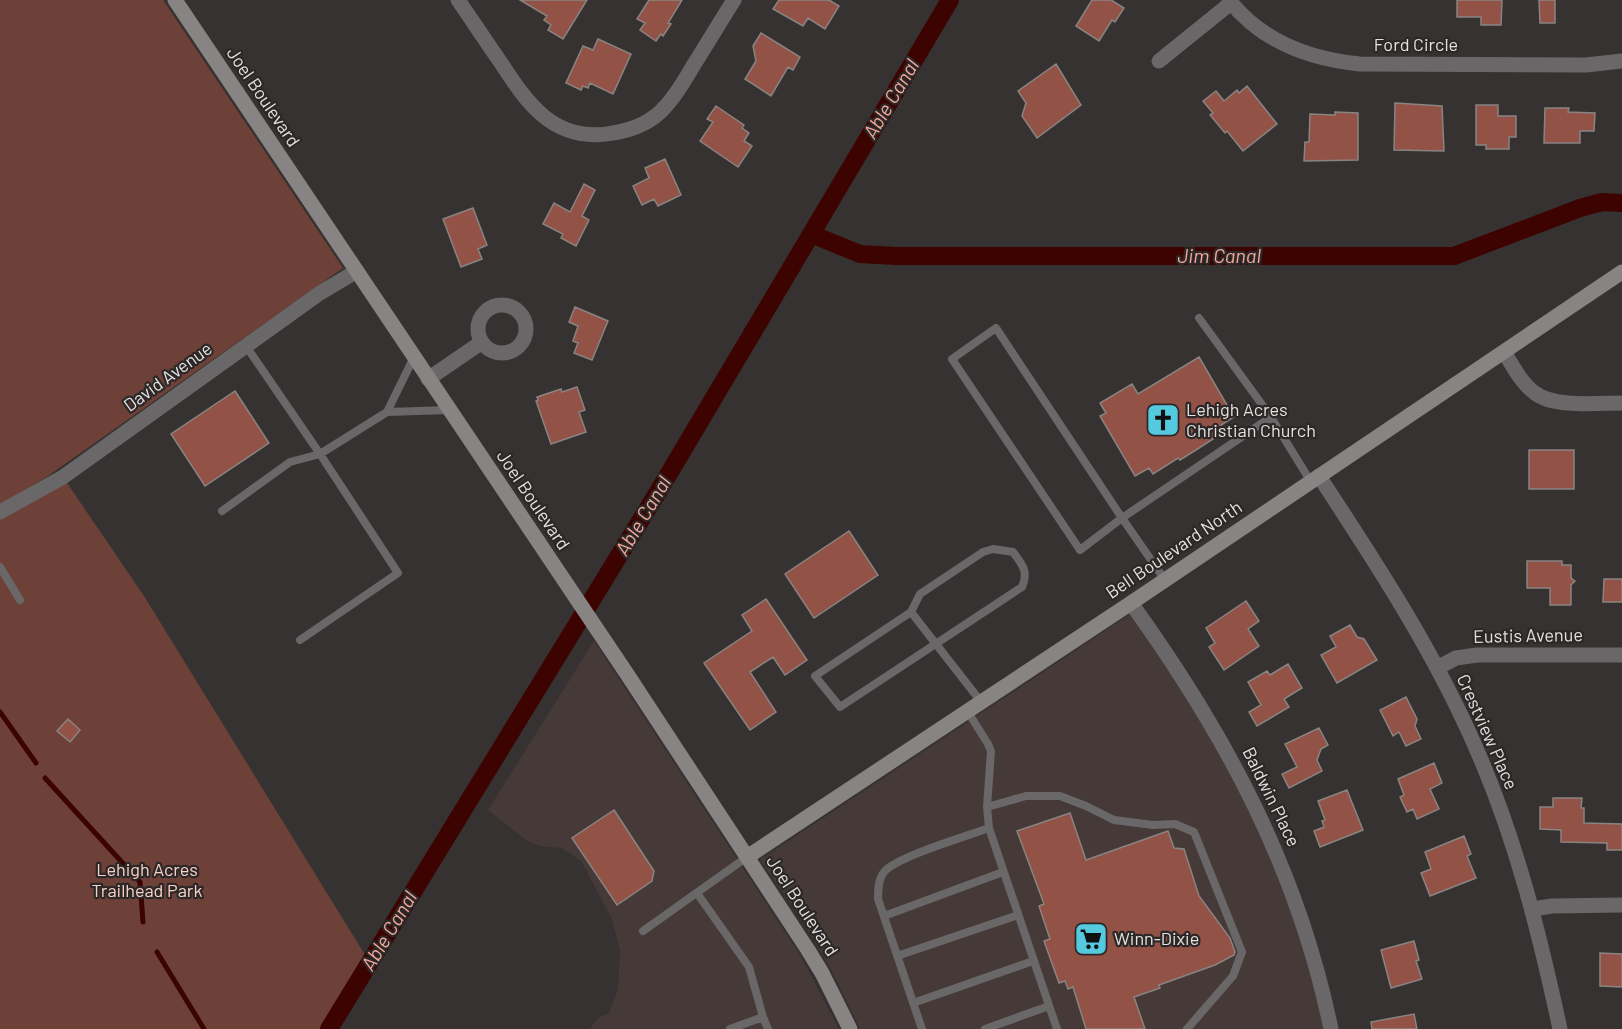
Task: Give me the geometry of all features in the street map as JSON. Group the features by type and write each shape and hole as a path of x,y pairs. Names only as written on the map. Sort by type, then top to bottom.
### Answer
{"main road":[{"name":"Joel Boulevard","path":"174,0 604,639 822,973 850,1029"},
{"name":"Bell Boulevard North","path":"747,857 982,703 1622,272"}],"street":[{"path":"458,0 533,108 550,121 570,130 607,135 626,131 647,122 664,108 678,91 734,0"},
{"path":"1159,61 1230,2"},
{"name":"Ford Circle","path":"1230,2 1250,22 1288,47 1335,62 1586,65 1622,61"},
{"name":"David Avenue","path":"0,512 63,477 320,293 357,271"},
{"path":"428,379 482,342"},
{"path":"1504,352 1522,380 1535,394 1552,402 1622,404"},
{"name":"Crestview Place","path":"1315,479 1406,610 1479,755 1533,909 1560,1029"},
{"name":"Baldwin Place","path":"1131,603 1206,713 1262,819 1287,879 1309,943 1331,1029"},
{"name":"Eustis Avenue","path":"1437,668 1456,658 1477,655 1622,655"},
{"path":"1533,909 1552,906 1622,905"}],"lane":[{"path":"1199,318 1315,479"},
{"path":"1165,580 1122,518 996,328 952,359 1080,550 1122,518 1271,417"},
{"path":"246,346 398,573 300,639"},
{"path":"387,412 414,357"},
{"path":"222,511 290,462 320,454 387,412 449,410"},
{"path":"993,549 1013,552 1024,565 1026,578 1022,586 840,707 815,676 911,612 920,594 983,552 993,549"},
{"path":"0,567 20,600"},
{"path":"911,612 982,703"},
{"path":"968,712 991,751 987,807 989,828 1057,1029"},
{"path":"987,807 1026,796 1060,796 1114,820 1153,825 1175,824 1194,832 1242,952 1233,976 1187,1029"},
{"path":"922,1029 878,899 878,887 883,873 896,862 989,828"},
{"path":"643,931 747,857"},
{"path":"884,916 1003,872"},
{"path":"697,892 749,967 768,1029"},
{"path":"897,956 1018,915"},
{"path":"913,1003 1033,961"},
{"path":"985,1029 1049,1006"},
{"path":"730,1029 763,1017"}],"shaded area":[{"path":"1141,607 1262,806 1336,1029 860,1029 831,969 800,916 760,860"},
{"path":"594,641 800,955 839,1029 590,1029 598,1018 609,1013 618,989 620,951 612,919 581,861 562,848 540,846 527,841 488,810"}],"green space":[{"path":"0,0 163,0 343,268 45,478 0,504"},
{"name":"Lehigh Acres Trailhead Park","path":"63,477 144,596 370,963 329,1029 0,1029 0,512"}],"building":[{"path":"520,0 587,0 563,39 548,30 551,25 544,20 547,16"},
{"path":"649,0 682,0 668,23 671,24 663,36 661,34 656,41 640,30 645,23 637,19"},
{"path":"779,0 829,0 839,6 825,29 808,18 803,26 773,9"},
{"path":"1092,0 1111,0 1124,8 1115,22 1112,20 1099,41 1076,26"},
{"path":"1457,0 1502,0 1501,25 1481,25 1481,17 1457,17"},
{"path":"1539,0 1555,0 1555,23 1540,23"},
{"path":"761,33 800,57 793,70 788,67 771,96 745,79 756,61 753,46"},
{"path":"598,39 631,54 613,94 590,83 588,88 583,86 581,90 566,83 583,46 593,50"},
{"path":"1056,64 1081,105 1037,138 1022,116 1026,103 1018,91"},
{"path":"1247,86 1277,124 1243,151 1210,115 1213,113 1203,101 1216,91 1224,101 1237,90 1239,93"},
{"path":"1395,103 1442,106 1444,151 1394,150"},
{"path":"1476,105 1498,105 1498,116 1516,116 1516,137 1509,137 1509,149 1486,149 1486,145 1476,145"},
{"path":"716,106 744,125 742,128 749,133 744,141 752,146 738,167 700,141 713,122 707,119"},
{"path":"1545,108 1569,108 1568,112 1595,113 1594,131 1580,131 1580,143 1544,143"},
{"path":"1335,112 1358,113 1358,160 1304,161 1305,142 1309,142 1310,114 1335,115"},
{"path":"665,159 681,195 658,206 654,199 642,205 633,186 649,178 645,168"},
{"path":"584,184 595,190 582,216 589,220 576,246 561,238 563,234 543,224 554,203 570,212"},
{"path":"473,208 487,245 478,249 482,259 461,267 443,219"},
{"path":"575,307 608,321 592,360 574,353 578,343 573,341 578,326 569,322"},
{"path":"1199,357 1234,417 1221,425 1224,432 1180,460 1178,458 1153,474 1149,468 1135,476 1100,416 1106,413 1100,403 1132,384 1138,394"},
{"path":"577,387 585,410 579,412 586,432 551,444 536,401 537,397 561,389 562,392"},
{"path":"235,391 269,443 205,486 171,434"},
{"path":"1529,450 1574,450 1574,489 1529,489"},
{"path":"849,531 878,575 814,618 785,574"},
{"path":"1527,561 1562,561 1562,565 1571,565 1571,578 1575,581 1571,585 1571,605 1550,605 1550,588 1527,588"},
{"path":"1604,579 1622,579 1622,602 1603,602"},
{"path":"766,599 807,660 785,675 773,657 750,672 776,712 750,730 704,663 752,631 742,615"},
{"path":"1246,601 1259,621 1248,629 1259,646 1224,670 1209,647 1215,643 1206,628"},
{"path":"1350,625 1357,637 1364,639 1377,660 1337,683 1321,655 1336,647 1330,636"},
{"path":"1288,664 1302,688 1284,699 1289,707 1257,726 1249,712 1261,705 1248,682 1267,671 1270,675"},
{"path":"1406,697 1417,719 1415,726 1421,739 1406,746 1399,732 1393,736 1380,710"},
{"path":"68,719 80,730 70,742 57,731"},
{"path":"1319,728 1328,745 1321,749 1317,760 1322,771 1289,788 1282,774 1297,767 1285,744"},
{"path":"1434,763 1442,783 1430,789 1439,809 1417,819 1413,809 1407,812 1400,797 1404,795 1398,779"},
{"path":"1347,790 1363,830 1320,847 1314,831 1324,827 1322,821 1325,820 1318,801"},
{"path":"1553,798 1582,798 1584,823 1622,824 1622,850 1607,850 1607,843 1561,842 1561,830 1540,829 1540,807 1553,807"},
{"path":"614,810 654,871 652,881 617,905 572,838"},
{"path":"1070,813 1086,860 1168,831 1174,848 1184,849 1199,896 1230,938 1235,952 1234,955 1215,965 1159,985 1160,988 1134,997 1145,1029 1086,1029 1073,987 1068,989 1065,981 1059,983 1044,941 1050,939 1039,906 1044,904 1017,831"},
{"path":"1464,836 1471,854 1467,856 1476,878 1430,896 1421,873 1431,869 1425,852"},
{"path":"1414,941 1419,960 1416,961 1422,979 1391,988 1381,950"},
{"path":"1600,953 1622,954 1622,987 1600,986"},
{"path":"1414,1014 1417,1029 1372,1029 1371,1022"}],"waterway":[{"name":"Able Canal","path":"329,1029 658,492 950,0"},
{"name":"Jim Canal","path":"811,234 860,254 896,256 1454,256 1580,208 1602,202 1622,203"},
{"path":"0,712 36,763"},
{"path":"45,778 140,882 143,922"},
{"path":"157,952 204,1029"}],"place":[{"name":"Lehigh Acres Christian Church","path":"1163,420"},
{"name":"Winn-Dixie","path":"1091,939"}]}
